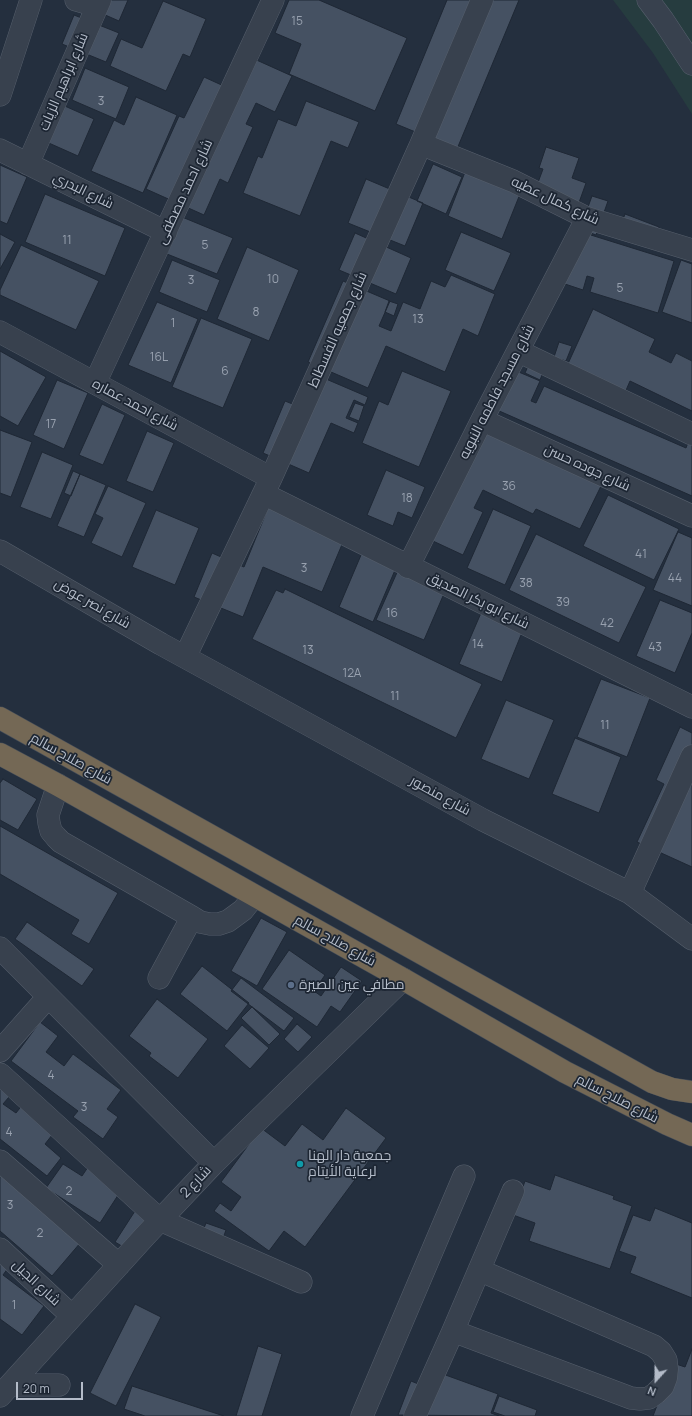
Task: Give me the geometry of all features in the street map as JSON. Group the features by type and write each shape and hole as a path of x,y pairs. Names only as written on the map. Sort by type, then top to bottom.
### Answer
{"highway":[{"name":"شارع صلاح سالم","path":"0,718 652,1082 672,1089 692,1092"},
{"name":"شارع صلاح سالم","path":"0,754 58,785 403,979 565,1072 667,1124 692,1135"}],"street":[{"path":"0,94 31,0"},
{"path":"76,0 98,3"},
{"name":"شارع احمد مصطفى","path":"95,384 273,0"},
{"name":"شارع جمعيه الفسطاط","path":"185,657 267,486 421,144 482,0"},
{"path":"648,0 692,64"},
{"name":"شارع ابراهيم الزيات","path":"28,164 98,3"},
{"name":"شارع كمال عطيه","path":"421,144 513,181 587,218 692,250"},
{"name":"شارع البدري","path":"0,150 166,232"},
{"name":"شارع مسجد فاطمه النبويه","path":"408,567 482,420 587,218"},
{"name":"شارع احمد عماره","path":"0,332 95,384 267,486"},
{"path":"518,351 692,434"},
{"name":"شارع جوده حسن","path":"482,420 692,516"},
{"name":"شارع ابو بكر الصديق","path":"267,486 408,567 692,707"},
{"name":"شارع نصر عوض","path":"0,551 185,657"},
{"name":"شارع منصور","path":"185,657 483,820 630,893 692,939"},
{"path":"630,893 692,756"},
{"path":"58,785 48,815 51,831 61,842 200,922 219,924 228,921 243,910 254,896"},
{"path":"159,978 192,917"},
{"path":"0,948 214,1163"},
{"name":"شارع 2","path":"5,1390 214,1163 403,979"},
{"path":"0,1051 48,997"},
{"path":"0,1074 160,1220 301,1282"},
{"path":"0,1161 119,1265"},
{"path":"362,1416 464,1176"},
{"path":"415,1416 513,1191"},
{"name":"شارع الجيل","path":"0,1249 72,1316"},
{"path":"453,1331 631,1398 649,1398 663,1386 666,1378 666,1360 661,1352 654,1346 479,1270"},
{"path":"5,1390 58,1385"}],"green space":[{"path":"613,0 692,0 692,114 653,53"}],"building":[{"path":"82,0 128,0 119,21 80,4"},
{"path":"289,0 319,0 407,38 375,111 289,74 301,44 275,33"},
{"path":"447,0 519,0 457,149 396,124"},
{"path":"163,1 206,19 190,57 183,54 166,91 110,66 121,39 142,48"},
{"path":"74,15 119,33 106,62 62,44"},
{"path":"241,53 292,76 275,112 256,103 246,124 253,127 228,183 220,179 204,215 146,189 179,116 184,118 204,77 226,87"},
{"path":"85,68 129,87 116,119 72,100"},
{"path":"136,97 177,115 143,193 91,171 114,120 124,125"},
{"path":"49,99 94,119 78,156 33,136"},
{"path":"306,101 359,122 348,148 331,141 300,216 243,193 258,156 262,158 278,119 296,126"},
{"path":"546,147 579,158 572,178 586,183 576,211 533,196 543,169 539,168"},
{"path":"433,164 462,177 446,214 417,201"},
{"path":"0,165 27,177 7,224 0,221"},
{"path":"465,172 520,194 502,239 448,216"},
{"path":"366,179 423,203 405,246 348,223"},
{"path":"45,194 125,228 105,276 25,242"},
{"path":"592,196 608,201 596,235 580,229"},
{"path":"625,214 659,227 655,239 621,225"},
{"path":"182,217 233,238 217,274 167,254"},
{"path":"578,231 674,261 658,313 590,292 594,278 587,276 583,290 553,280"},
{"path":"461,232 511,253 494,291 445,270"},
{"path":"355,233 411,258 396,294 339,270"},
{"path":"0,234 15,242 0,269"},
{"path":"21,245 99,281 76,330 0,295 0,290"},
{"path":"247,247 299,270 269,341 217,319"},
{"path":"172,260 220,280 207,312 159,292"},
{"path":"681,260 692,264 692,323 662,312"},
{"path":"451,275 495,294 478,336 463,329 445,372 386,346 368,388 308,362 343,281 390,301 379,326 391,331 403,302 420,309 431,281 445,287"},
{"path":"389,301 398,304 394,316 385,312"},
{"path":"157,302 198,319 171,383 128,365"},
{"path":"593,309 655,339 649,352 671,363 676,353 692,361 692,411 630,381 624,395 566,368"},
{"path":"201,318 252,339 223,408 172,387"},
{"path":"559,342 572,346 566,361 554,357"},
{"path":"0,351 46,377 18,426 0,416"},
{"path":"529,364 544,370 540,380 525,373"},
{"path":"514,370 540,381 531,401 536,403 544,386 686,448 690,437 692,438 692,496 497,410"},
{"path":"402,371 451,391 419,467 362,443 379,401 388,405"},
{"path":"319,376 368,397 365,405 354,400 346,418 358,423 354,433 331,423 309,473 263,453 285,401 305,409"},
{"path":"57,380 88,393 64,449 33,435"},
{"path":"355,403 364,406 359,421 349,417"},
{"path":"102,404 125,415 103,465 79,455"},
{"path":"472,423 602,484 580,529 536,509 533,514 483,490 474,508 483,512 463,555 420,535"},
{"path":"0,430 32,442 11,497 0,493"},
{"path":"147,431 174,443 153,492 126,481"},
{"path":"42,452 73,465 51,519 20,507"},
{"path":"386,470 425,487 412,518 398,512 393,526 367,515"},
{"path":"73,471 80,474 71,496 64,493"},
{"path":"80,474 106,485 84,537 57,526"},
{"path":"108,486 146,503 122,557 91,543 103,518 95,514"},
{"path":"608,495 679,529 654,580 583,546"},
{"path":"271,501 346,535 322,592 263,567 243,617 194,597 212,553 244,567"},
{"path":"493,509 531,526 505,585 467,568"},
{"path":"156,510 199,528 175,585 132,567"},
{"path":"678,532 692,538 692,606 653,590"},
{"path":"536,534 646,587 619,643 509,590"},
{"path":"364,548 398,563 373,622 339,607"},
{"path":"399,568 446,589 424,640 376,620"},
{"path":"285,589 482,684 456,738 252,639 276,590 283,593"},
{"path":"660,600 692,613 692,633 675,673 636,656"},
{"path":"481,613 523,630 502,682 459,664"},
{"path":"601,679 650,698 627,757 577,737"},
{"path":"506,700 554,720 529,779 481,759"},
{"path":"680,727 692,733 692,867 637,842 664,784 656,780"},
{"path":"575,738 621,757 599,813 552,794"},
{"path":"3,779 37,799 18,830 0,820 0,783"},
{"path":"0,826 118,893 89,944 71,934 79,920 0,874"},
{"path":"261,918 287,932 257,986 231,971"},
{"path":"27,922 94,969 82,986 15,939"},
{"name":"مطافي عين الصيرة","path":"289,950 325,975 314,991 321,996 341,967 362,981 340,1012 331,1006 317,1027 262,989"},
{"path":"202,966 249,1003 227,1031 180,994"},
{"path":"241,978 294,1018 284,1031 231,991"},
{"path":"157,999 208,1039 178,1078 149,1056 151,1053 129,1036"},
{"path":"252,1007 280,1034 269,1045 241,1018"},
{"path":"40,1022 58,1036 46,1052 64,1066 73,1054 121,1090 107,1109 118,1117 103,1139 73,1117 78,1111 11,1061"},
{"path":"297,1024 312,1037 298,1052 284,1039"},
{"path":"242,1025 269,1048 250,1069 224,1046"},
{"path":"0,1078 15,1090 3,1104 16,1113 23,1104 56,1130 45,1144 61,1158 47,1176 0,1139"},
{"name":"جمعية دار الهنا لرعاية الأيتام","path":"346,1108 386,1138 305,1247 284,1231 269,1251 214,1211 220,1203 231,1211 241,1197 221,1182 261,1128 285,1146 302,1124 323,1140"},
{"path":"63,1164 82,1176 88,1167 122,1189 100,1223 46,1188"},
{"path":"0,1172 81,1242 52,1276 0,1231"},
{"path":"555,1175 614,1196 613,1199 632,1206 610,1269 529,1241 535,1223 513,1215 525,1181 550,1190"},
{"path":"655,1208 692,1223 692,1298 630,1273 636,1257 619,1251 633,1215 650,1221"},
{"path":"135,1211 150,1220 130,1251 115,1242"},
{"path":"206,1223 226,1230 222,1241 202,1233"},
{"path":"0,1262 8,1268 3,1275 44,1306 22,1335 0,1319"},
{"path":"135,1304 161,1317 116,1406 90,1393"},
{"path":"258,1346 282,1354 262,1416 236,1416"},
{"path":"692,1349 692,1416 653,1416 673,1363 685,1367"},
{"path":"440,1373 498,1394 491,1413 499,1416 398,1415 411,1381 433,1390"},
{"path":"132,1386 224,1416 145,1416 124,1409"},
{"path":"499,1396 537,1410 535,1416 505,1416 493,1412"}],"place":[{"name":"مطافي عين الصيرة","path":"291,985"},
{"name":"جمعية دار الهنا لرعاية الأيتام","path":"300,1164"}]}
